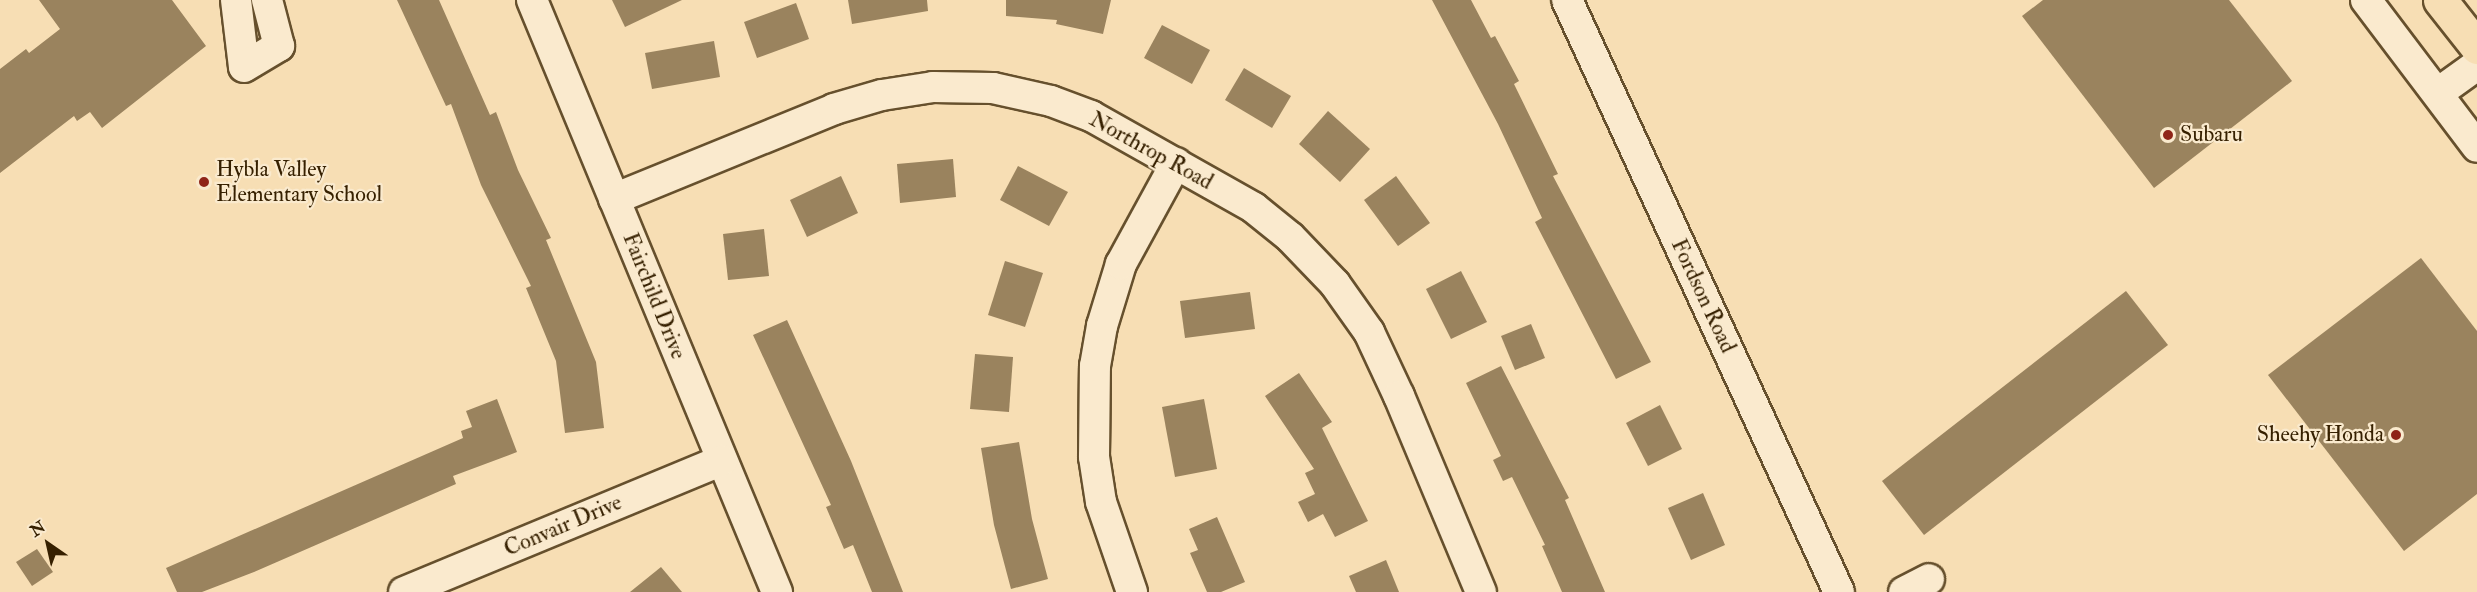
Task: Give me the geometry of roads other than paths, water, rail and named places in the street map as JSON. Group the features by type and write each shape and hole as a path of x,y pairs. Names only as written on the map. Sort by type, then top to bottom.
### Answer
{"highway":[{"path":"2440,0 2477,47"}],"street":[{"path":"236,0 244,67 279,46 267,0"},
{"name":"Fairchild Drive","path":"532,0 777,592"},
{"name":"Fordson Road","path":"1567,0 1839,592"},
{"path":"2381,5 2438,93 2477,147"},
{"path":"2438,93 2477,65"},
{"name":"Northrop Road","path":"615,199 834,109 882,94 933,87 993,88 1051,101 1100,121 1254,208 1290,237 1354,309 1399,396 1481,592"},
{"path":"1132,592 1101,502 1094,457 1095,366 1102,326 1121,264 1176,163"},
{"name":"Convair Drive","path":"404,592 722,460"}],"place":[{"name":"Subaru","path":"2168,135"},
{"name":"Hybla Valley Elementary School","path":"204,182"},
{"name":"Sheehy Honda","path":"2396,435"}]}
